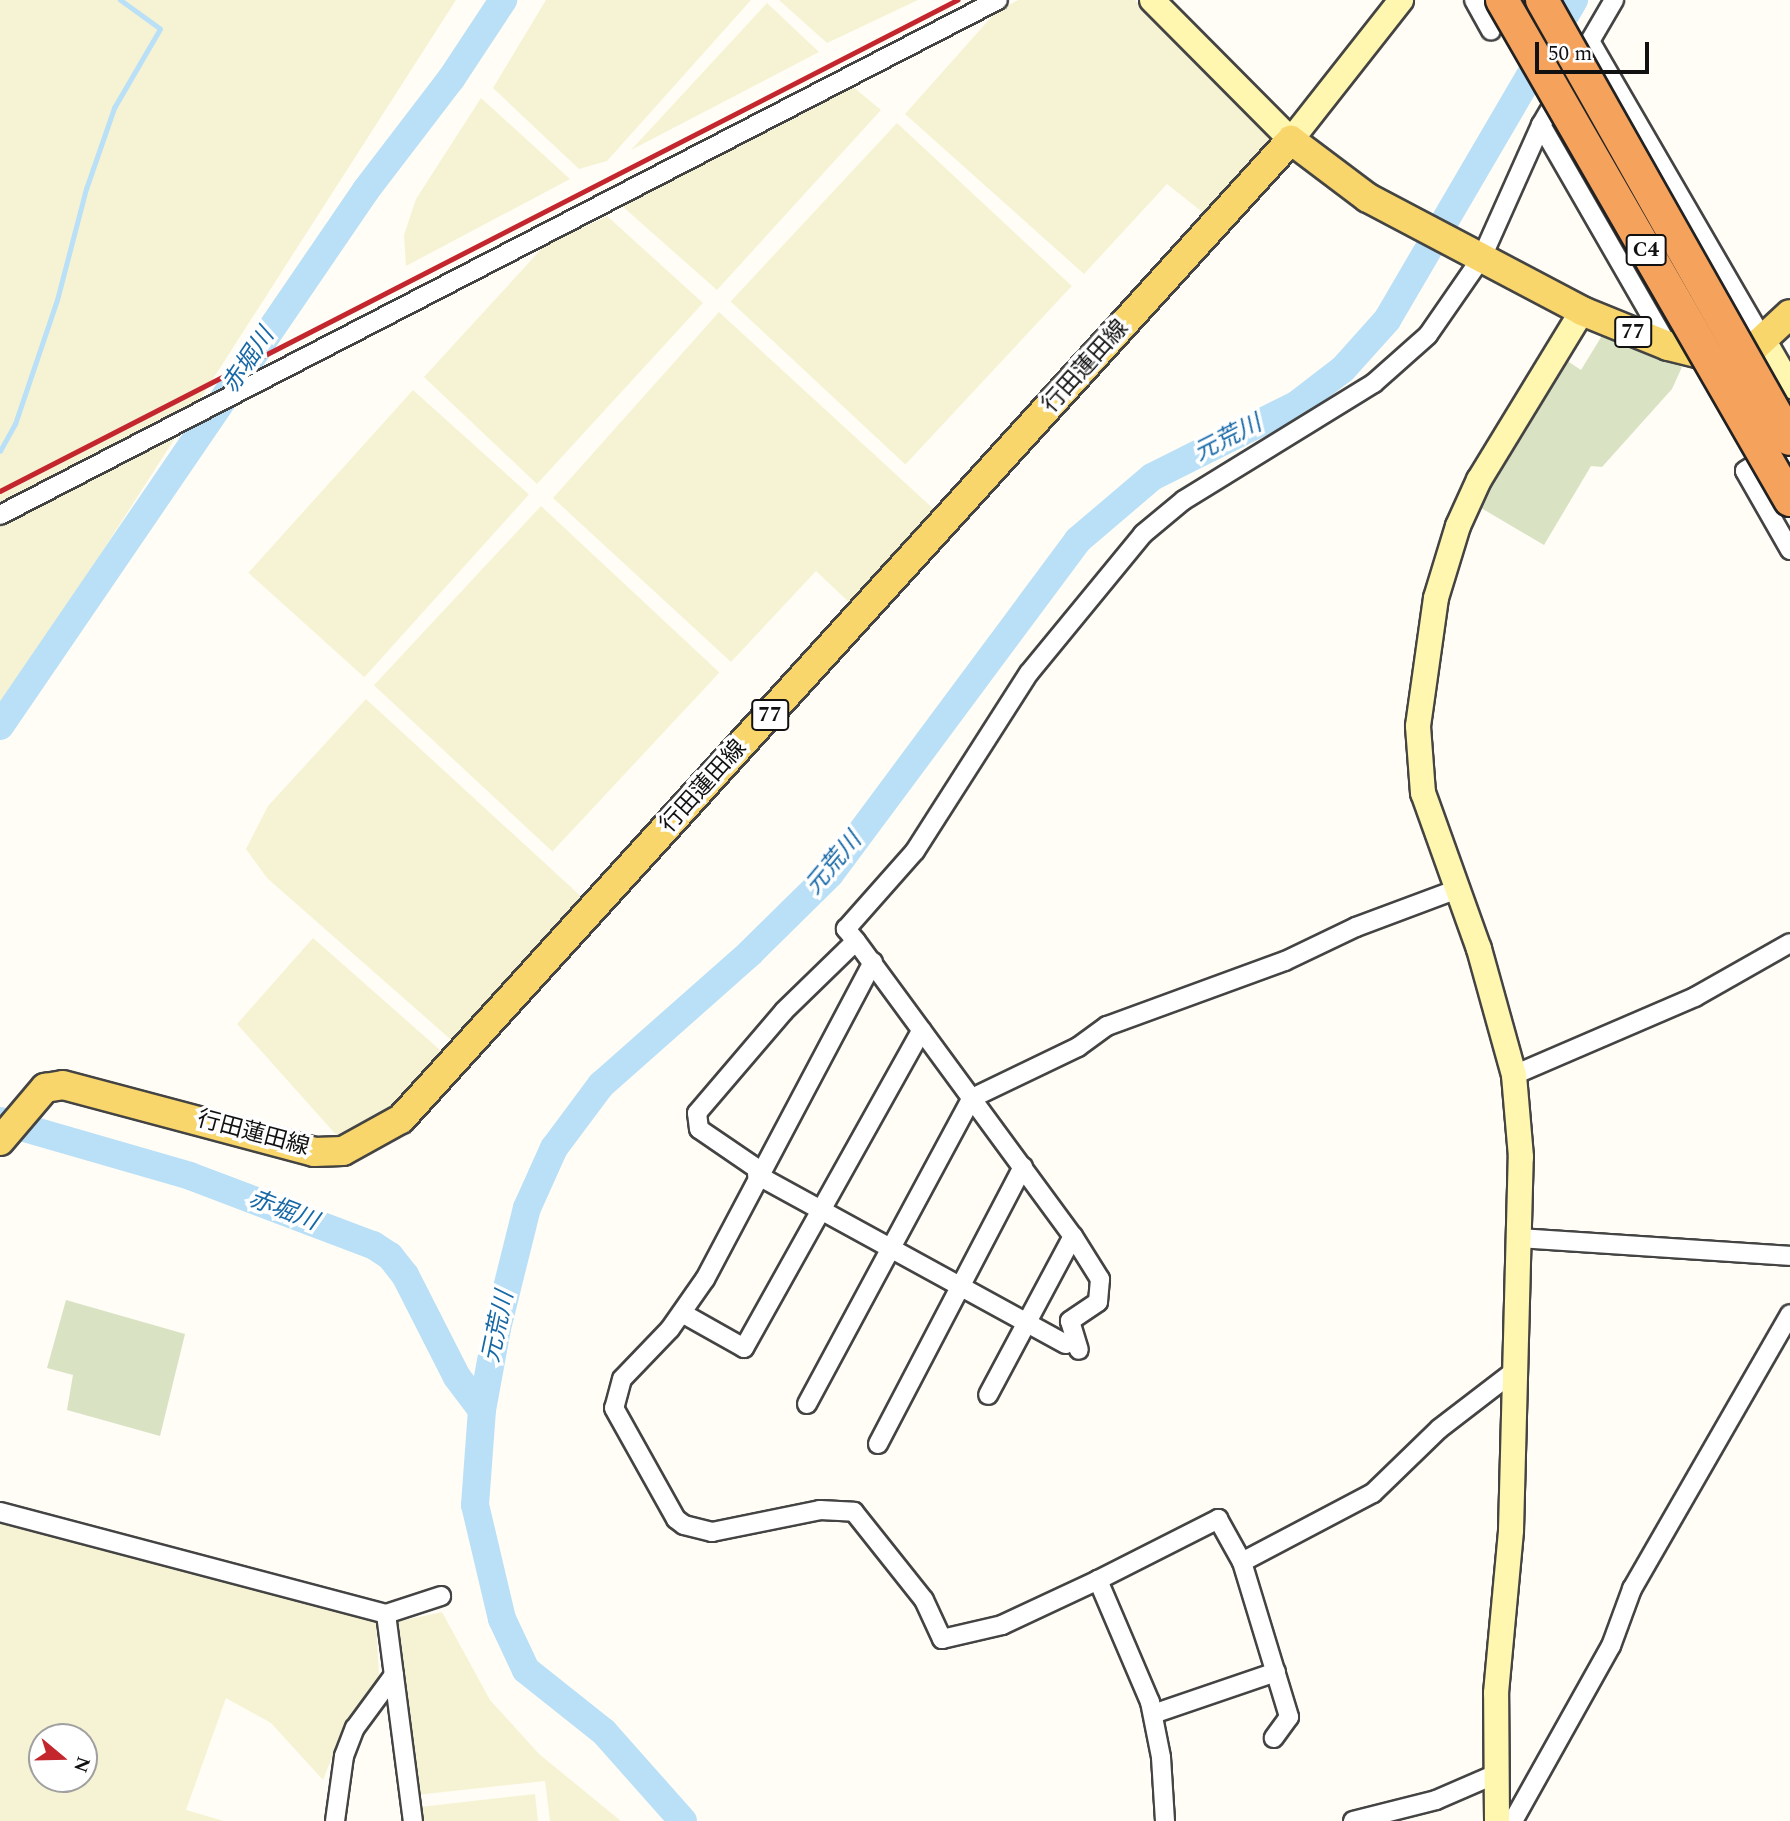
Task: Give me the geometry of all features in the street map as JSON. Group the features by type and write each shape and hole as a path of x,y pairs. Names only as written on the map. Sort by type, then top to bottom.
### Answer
{"highway":[{"name":"C4","path":"1502,0 1790,500"},
{"name":"C4","path":"1542,0 1790,440"}],"main road":[{"name":"77","path":"1291,140 1328,172 1411,222 1582,311 1668,346 1724,360 1748,353 1790,314"},
{"name":"行田蓮田線","path":"0,1141 45,1088 77,1085 314,1152 343,1151 401,1119 1291,140"}],"street":[{"path":"0,515 998,0"},
{"path":"1152,0 1291,140 1401,0"},
{"path":"1474,0 1491,31"},
{"path":"856,941 784,1011 698,1113 699,1129 760,1174 820,1210 1072,1347 1070,1321 1098,1302 1100,1279 1073,1236 1023,1167 873,962 856,941 846,929 915,850 1029,673 1134,544 1184,500 1374,383 1428,335 1478,255 1541,125 1614,0"},
{"path":"1590,41 1790,386"},
{"path":"1541,125 1668,346"},
{"path":"1497,1821 1496,1693 1511,1530 1513,1372 1521,1157 1514,1075 1479,949 1455,890 1423,793 1419,757 1423,673 1436,598 1458,526 1479,480 1582,311"},
{"path":"1790,440 1745,471 1790,550"},
{"path":"807,1404 972,1098 1078,1047 1108,1026 1285,961 1356,927 1455,890"},
{"path":"1514,1075 1695,997 1790,943"},
{"path":"873,962 705,1279 682,1313 622,1379 614,1408 676,1519 684,1525 712,1532 846,1509 862,1520 924,1600 938,1636 947,1640 1002,1625 1218,1519 1242,1562 1289,1717 1274,1738"},
{"path":"682,1313 744,1348 922,1030"},
{"path":"878,1444 1023,1167"},
{"path":"988,1395 1073,1236"},
{"path":"1520,1238 1790,1256"},
{"path":"1513,1821 1611,1646 1632,1589 1657,1543 1790,1314"},
{"path":"1242,1562 1373,1493 1439,1429 1513,1372"},
{"path":"0,1513 386,1614 441,1596"},
{"path":"1098,1580 1141,1676 1153,1714 1161,1758 1164,1821"},
{"path":"386,1614 413,1821"},
{"path":"1153,1714 1276,1672"},
{"path":"335,1821 344,1756 355,1728 394,1675"},
{"path":"1353,1821 1436,1800 1498,1773"}],"shaded area":[{"path":"0,0 456,0 0,711"},
{"path":"546,0 751,0 607,161 579,169 493,88"},
{"path":"779,0 918,0 827,43"},
{"path":"1018,0 1135,0 1270,139 1206,215 1167,184 1084,274 905,114 995,13"},
{"path":"767,3 819,52 631,150"},
{"path":"852,86 881,110 717,290 622,206"},
{"path":"481,98 570,179 406,266 404,235 416,199"},
{"path":"897,123 1072,286 905,464 731,301"},
{"path":"607,216 703,303 537,484 424,377 545,245"},
{"path":"719,312 938,513 853,606 816,571 731,662 553,498"},
{"path":"413,390 529,494 364,677 248,573"},
{"path":"541,506 719,672 552,852 374,685"},
{"path":"366,699 585,900 457,1045 267,878 246,849 268,806"},
{"path":"313,938 448,1057 388,1117 339,1138 237,1024"},
{"path":"0,1522 376,1622 379,1677 344,1727 323,1780 271,1723 226,1698 186,1810 224,1821 0,1821"},
{"path":"442,1612 490,1700 539,1754 621,1821 550,1821 545,1781 416,1795 396,1622"},
{"path":"535,1794 538,1821 422,1821 420,1807"}],"green space":[{"path":"1603,334 1682,367 1672,389 1602,467 1591,466 1544,545 1476,505 1566,360 1581,370"},
{"path":"66,1300 185,1334 160,1436 67,1410 73,1375 47,1368"}],"waterway":[{"path":"0,451 15,424 57,300 86,189 114,108 160,29 120,0"},
{"name":"赤堀川","path":"0,726 366,190 451,79 503,0"},
{"name":"元荒川","path":"683,1821 604,1732 526,1670 502,1619 475,1505 482,1410 497,1328 527,1208 554,1148 601,1085 750,953 830,874 1078,540 1152,477 1296,405 1343,369 1387,320 1574,0"},
{"name":"赤堀川","path":"0,1121 190,1176 373,1245 390,1256 405,1275 457,1377 482,1410"}],"railway":[{"path":"0,491 957,0"}]}
